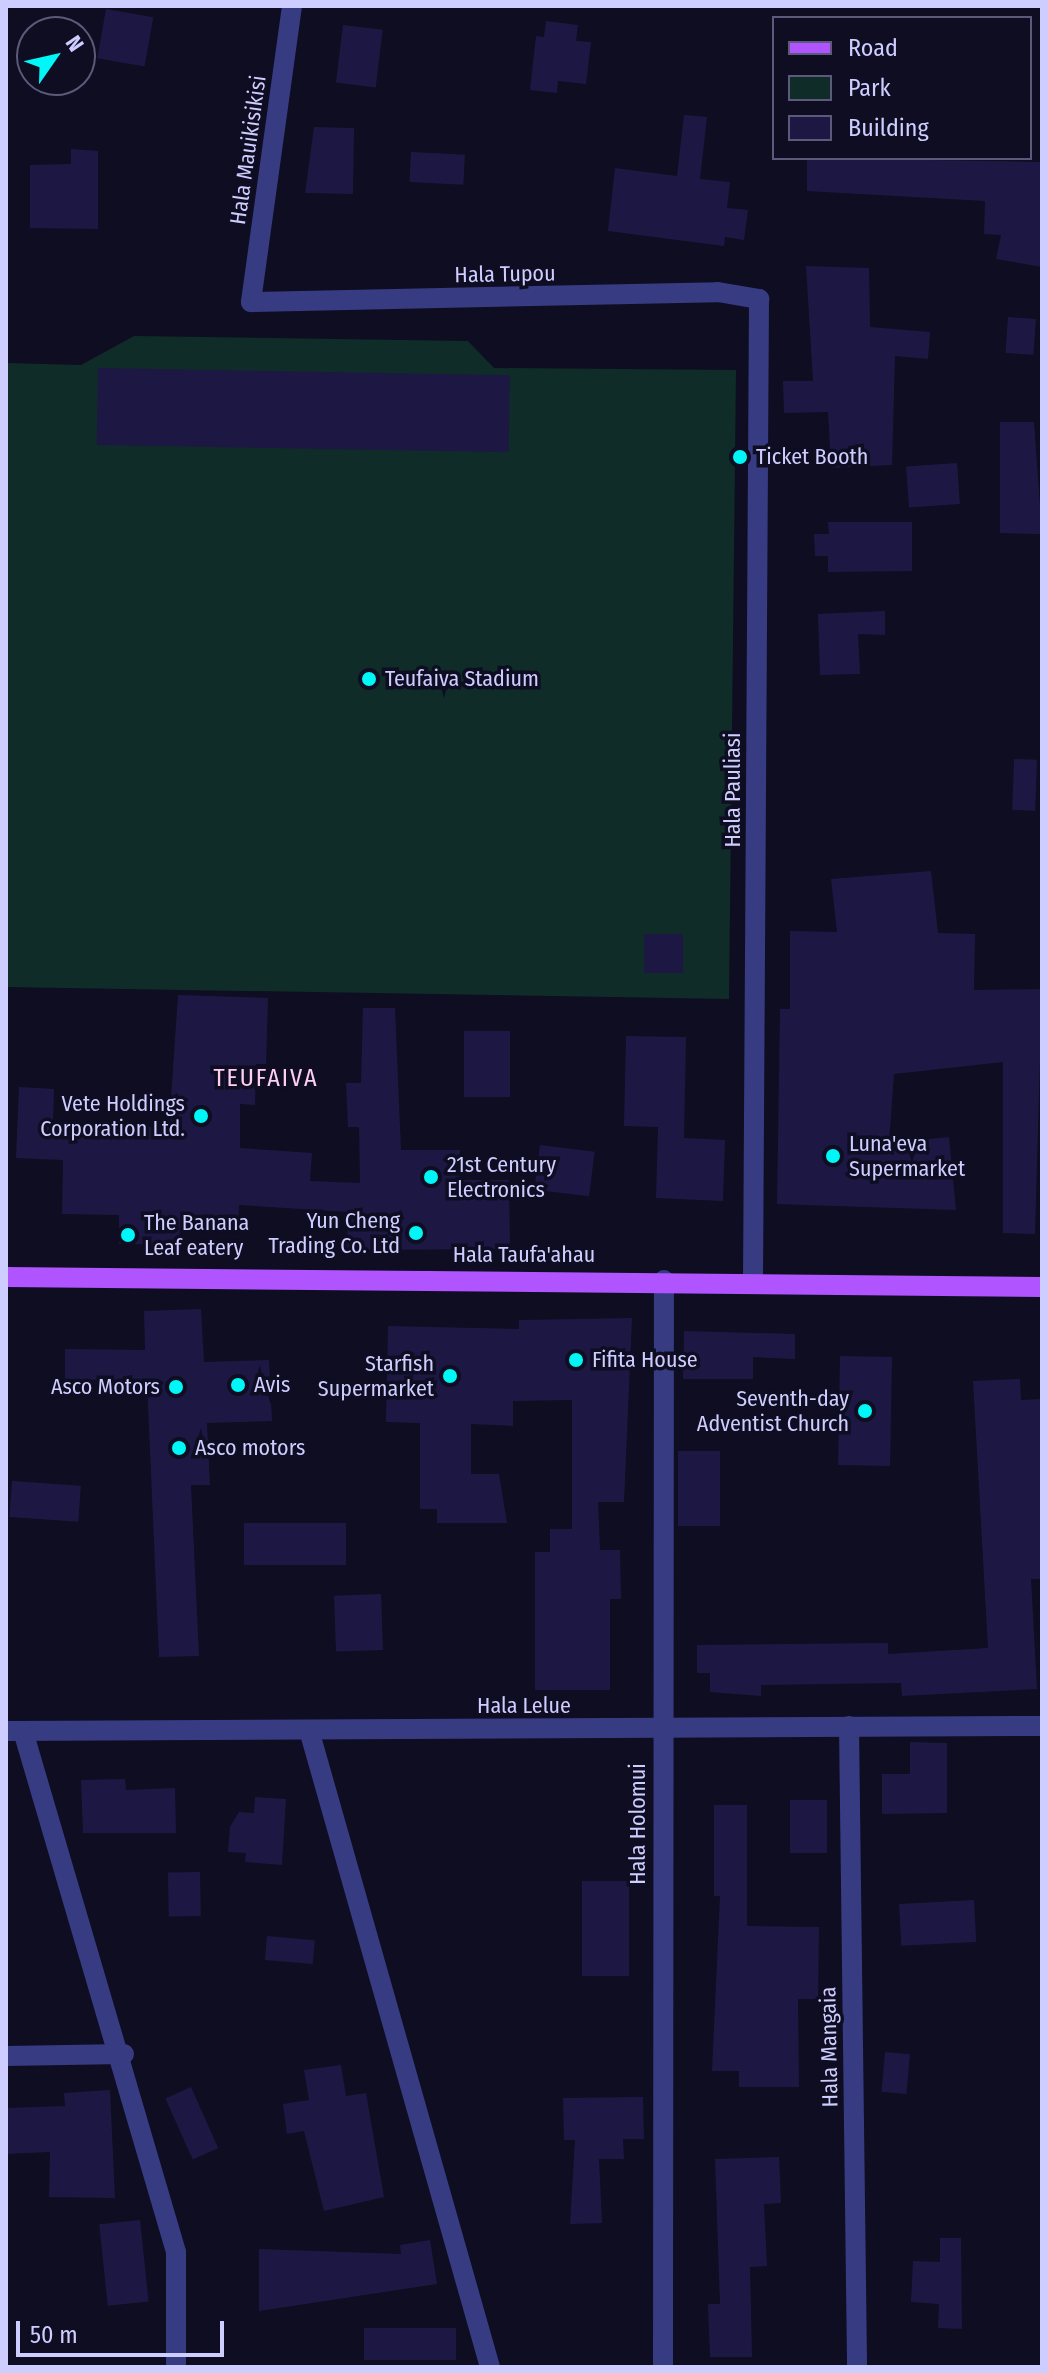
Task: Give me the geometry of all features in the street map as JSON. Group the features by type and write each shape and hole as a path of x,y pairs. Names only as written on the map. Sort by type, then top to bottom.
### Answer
{"main road":[{"name":"Hala Taufa'ahau","path":"6,1277 664,1280 1042,1287"}],"street":[{"name":"Hala Mauikisikisi","path":"251,302 292,6"},
{"name":"Hala Tupou","path":"251,302 718,292 759,299"},
{"name":"Hala Pauliasi","path":"753,1281 759,299"},
{"name":"Hala Holomui","path":"663,2367 661,1729 664,1280"},
{"name":"Hala Mangaia","path":"849,1726 857,2367"},
{"name":"Hala Lelue","path":"15,1731 1042,1726"},
{"path":"309,1730 490,2367"},
{"path":"15,1731 124,2054 176,2252 176,2367"},
{"path":"6,2056 124,2054"}],"green space":[{"name":"Teufaiva Stadium","path":"134,336 468,341 494,368 736,370 729,999 6,987 6,363 81,365"}],"building":[{"path":"106,9 153,17 145,67 97,58"},
{"path":"546,21 578,25 576,41 591,42 586,84 558,81 557,93 530,90 536,36 544,37"},
{"path":"343,25 383,30 376,87 336,83"},
{"path":"684,115 707,117 700,179 730,182 727,208 748,210 744,240 725,237 724,246 608,231 615,168 677,176"},
{"path":"314,127 354,128 353,194 305,193"},
{"path":"71,149 98,151 98,229 30,228 30,165 71,164"},
{"path":"411,152 465,155 463,185 409,182"},
{"path":"807,160 1042,162 1042,267 996,259 1001,235 984,234 985,201 807,191"},
{"path":"806,266 869,268 870,327 930,332 928,359 895,356 892,465 831,468 828,412 784,413 783,381 813,381"},
{"path":"1008,317 1036,319 1033,355 1005,353"},
{"path":"98,368 510,375 509,452 97,445"},
{"path":"1000,422 1034,422 1042,534 1000,533"},
{"path":"957,463 960,504 909,507 906,467"},
{"path":"828,522 912,522 912,571 828,572 828,556 815,556 814,534 829,534"},
{"path":"885,611 885,635 858,634 860,674 820,675 818,614"},
{"path":"1014,759 1037,760 1035,811 1012,810"},
{"path":"931,871 938,933 975,934 974,990 1042,989 1035,1234 1003,1233 1003,1062 894,1074 889,1143 949,1137 956,1210 777,1204 780,1009 790,1009 790,931 837,932 831,879"},
{"path":"644,934 683,934 683,973 644,973"},
{"path":"178,995 268,998 266,1064 256,1064 255,1105 240,1104 240,1148 312,1153 310,1181 360,1183 359,1127 348,1127 346,1083 361,1083 363,1008 395,1008 401,1150 460,1150 460,1180 509,1180 510,1249 347,1250 348,1212 239,1205 238,1228 180,1226 179,1245 119,1244 119,1215 62,1214 63,1160 16,1158 19,1087 54,1089 53,1122 169,1128"},
{"path":"464,1031 510,1031 510,1097 464,1097"},
{"path":"626,1036 686,1037 684,1138 725,1140 723,1201 656,1198 658,1127 624,1126"},
{"path":"540,1145 595,1152 589,1196 535,1190"},
{"path":"201,1309 204,1362 269,1360 272,1421 207,1423 210,1485 191,1485 199,1656 159,1657 147,1381 65,1379 65,1349 145,1350 144,1311"},
{"path":"632,1318 624,1502 598,1502 600,1550 620,1550 621,1599 610,1599 610,1690 535,1690 535,1552 550,1552 550,1529 572,1529 572,1400 513,1401 513,1426 471,1424 471,1474 499,1474 507,1523 437,1523 437,1509 420,1509 420,1423 386,1422 388,1326 519,1329 519,1320"},
{"path":"684,1331 795,1334 795,1359 753,1357 753,1379 683,1379"},
{"name":"Seventh-day Adventist Church","path":"840,1356 892,1357 890,1466 838,1465"},
{"path":"1020,1379 1021,1400 1042,1399 1042,1579 1031,1579 1037,1689 902,1696 901,1683 761,1685 761,1696 710,1692 710,1673 697,1673 697,1645 888,1643 888,1654 988,1648 973,1381"},
{"path":"678,1451 720,1451 720,1526 678,1526"},
{"path":"12,1481 81,1486 78,1522 9,1517"},
{"path":"244,1523 346,1523 346,1565 244,1565"},
{"path":"381,1594 383,1650 336,1652 334,1596"},
{"path":"910,1742 947,1743 947,1813 882,1814 882,1774 910,1774"},
{"path":"125,1779 126,1790 175,1788 176,1833 83,1833 81,1780"},
{"path":"255,1797 286,1799 282,1865 245,1862 246,1853 228,1852 230,1827 239,1812 254,1813"},
{"path":"790,1800 827,1800 827,1853 790,1853"},
{"path":"714,1805 747,1805 747,1926 819,1927 818,1999 798,1999 799,2087 739,2087 739,2071 712,2071 720,1896 714,1896"},
{"path":"200,1872 201,1916 169,1917 168,1873"},
{"path":"582,1881 629,1881 629,1976 582,1976"},
{"path":"974,1900 976,1942 901,1946 899,1904"},
{"path":"267,1936 315,1940 313,1964 265,1960"},
{"path":"885,2052 910,2054 906,2094 882,2092"},
{"path":"341,2065 346,2096 366,2093 384,2197 324,2211 304,2131 287,2134 283,2104 309,2100 304,2070"},
{"path":"191,2087 218,2148 193,2160 165,2098"},
{"path":"110,2090 115,2198 49,2197 50,2152 6,2154 6,2108 65,2106 64,2093"},
{"path":"643,2097 644,2139 623,2139 624,2159 599,2159 602,2223 570,2224 575,2140 564,2140 563,2098"},
{"path":"779,2157 781,2203 764,2204 767,2266 750,2267 752,2357 710,2357 708,2304 720,2304 715,2159"},
{"path":"140,2220 149,2302 108,2306 99,2224"},
{"path":"940,2238 961,2238 962,2329 938,2328 939,2304 911,2302 913,2261 940,2262"},
{"path":"430,2240 437,2284 259,2311 259,2249 401,2254 400,2245"},
{"path":"364,2328 456,2328 456,2360 364,2360"}],"place":[{"name":"Ticket Booth","path":"740,457"},
{"name":"Teufaiva Stadium","path":"369,679"},
{"name":"Vete Holdings Corporation Ltd.","path":"201,1116"},
{"name":"Luna'eva Supermarket","path":"833,1156"},
{"name":"21st Century Electronics","path":"431,1177"},
{"name":"Yun Cheng Trading Co. Ltd","path":"416,1233"},
{"name":"The Banana Leaf eatery","path":"128,1235"},
{"name":"Fifita House","path":"576,1360"},
{"name":"Starfish Supermarket","path":"450,1376"},
{"name":"Avis","path":"238,1385"},
{"name":"Asco Motors","path":"176,1387"},
{"name":"Seventh-day Adventist Church","path":"865,1411"},
{"name":"Asco motors","path":"179,1448"}],"district":[{"name":"TEUFAIVA","path":"266,1079"}]}
